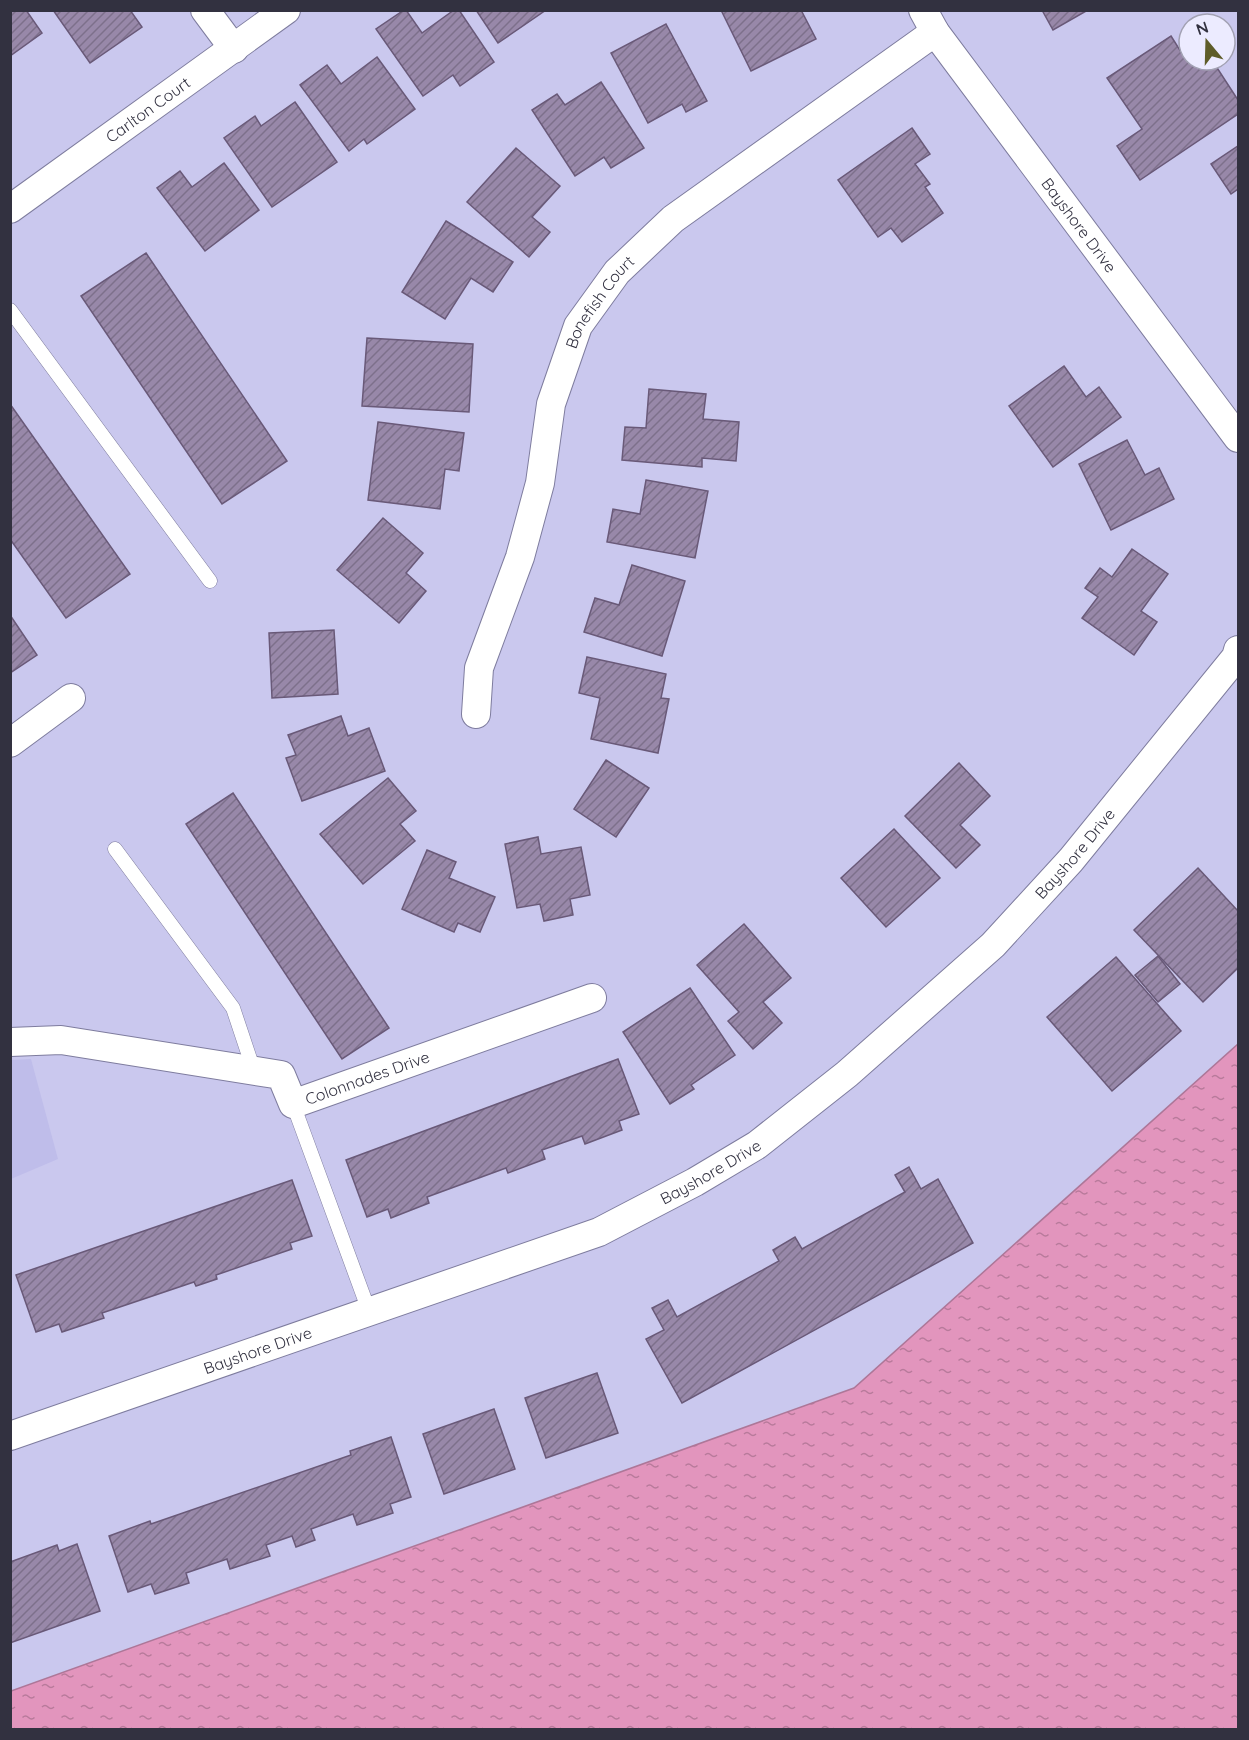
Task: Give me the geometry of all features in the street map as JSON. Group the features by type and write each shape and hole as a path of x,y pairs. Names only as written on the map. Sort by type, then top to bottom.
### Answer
{"street":[{"path":"205,10 234,49"},
{"name":"Carlton Court","path":"10,209 286,10"},
{"name":"Bayshore Drive","path":"929,21 1239,438"},
{"name":"Bonefish Court","path":"476,714 479,668 520,557 540,483 550,404 578,326 617,272 673,219 929,21"},
{"name":"Bayshore Drive","path":"10,1436 599,1232 695,1182 757,1145 847,1074 993,945 1071,861 1236,657 1239,650"},
{"path":"10,743 71,698"},
{"name":"Colonnades Drive","path":"10,1042 61,1040 281,1075 293,1104 592,998"}],"lane":[{"path":"10,310 210,581"},
{"path":"115,849 233,1008 254,1071"},
{"path":"293,1104 369,1311"}],"shaded area":[{"path":"31,1059 58,1159 11,1179 11,1060"}],"water":[{"path":"1238,1044 1238,1729 11,1729 11,1691 854,1388"}],"building":[{"path":"10,10 26,10 42,33 10,56"},
{"path":"53,10 130,10 142,27 90,63"},
{"path":"404,10 422,33 454,10 459,10 494,62 460,86 453,75 423,96 376,29"},
{"path":"476,10 546,10 498,43"},
{"path":"721,10 801,10 816,39 751,71"},
{"path":"1042,10 1088,10 1053,30"},
{"path":"666,24 707,101 686,112 682,104 648,123 611,53"},
{"path":"1171,36 1177,46 1177,72 1220,72 1238,100 1238,114 1140,180 1117,146 1142,129 1107,78"},
{"path":"377,57 415,109 367,144 364,139 349,151 300,85 327,65 341,84"},
{"path":"601,82 644,148 611,168 604,157 575,176 532,110 557,94 565,105"},
{"path":"295,102 337,162 272,207 224,138 255,116 261,126"},
{"path":"912,128 930,154 915,164 930,184 925,187 943,213 902,242 891,228 878,237 838,180"},
{"path":"1238,146 1238,189 1231,194 1211,164"},
{"path":"516,148 560,186 532,217 550,232 529,257 467,202"},
{"path":"224,163 259,210 205,251 157,188 180,171 192,187"},
{"path":"446,221 513,262 493,292 471,278 445,319 402,292"},
{"path":"146,253 287,461 222,504 81,296"},
{"path":"367,338 473,344 469,412 362,406"},
{"path":"1064,366 1086,397 1099,387 1121,417 1053,467 1009,406"},
{"path":"649,389 706,394 703,419 739,422 736,461 702,458 702,467 622,460 625,427 646,428"},
{"path":"10,404 130,574 66,618 10,539"},
{"path":"378,422 464,433 459,471 445,469 440,509 368,500"},
{"path":"1127,440 1145,475 1159,468 1174,499 1111,530 1079,464"},
{"path":"646,480 708,491 695,558 607,542 613,509 640,514"},
{"path":"383,518 423,553 406,573 426,591 399,623 337,570"},
{"path":"1132,549 1168,574 1141,611 1157,622 1134,655 1082,618 1098,597 1085,588 1100,568 1112,577"},
{"path":"632,565 685,581 662,656 584,632 595,598 619,605"},
{"path":"10,615 37,655 10,673"},
{"path":"334,630 338,694 272,698 269,633"},
{"path":"587,657 666,674 661,698 669,699 658,753 591,739 600,698 579,693"},
{"path":"341,716 348,736 369,728 385,771 302,801 286,758 296,755 288,735"},
{"path":"606,760 649,788 616,837 574,809"},
{"path":"959,763 990,796 960,825 980,845 956,868 905,816"},
{"path":"388,778 416,811 400,824 415,841 363,884 320,834"},
{"path":"233,793 389,1028 342,1059 186,824"},
{"path":"894,829 940,878 886,927 841,878"},
{"path":"538,837 541,854 581,847 590,895 570,899 573,915 544,921 540,904 517,908 505,844"},
{"path":"427,850 456,862 449,878 495,897 480,932 458,923 454,932 402,909"},
{"path":"1198,868 1238,911 1238,968 1203,1002 1134,930"},
{"path":"744,924 791,978 763,1002 782,1023 753,1049 728,1021 739,1012 697,965"},
{"path":"1158,956 1180,984 1158,1002 1135,975"},
{"path":"1116,957 1181,1031 1112,1091 1047,1017"},
{"path":"690,988 735,1055 691,1085 694,1089 670,1104 623,1032"},
{"path":"618,1059 639,1114 619,1121 622,1130 585,1144 582,1136 542,1150 545,1159 508,1173 506,1168 427,1197 429,1203 391,1218 388,1209 367,1217 346,1160"},
{"path":"909,1167 921,1189 938,1179 973,1243 682,1403 646,1339 664,1330 652,1308 668,1300 677,1317 779,1261 773,1250 795,1237 802,1249 905,1192 895,1175"},
{"path":"292,1180 312,1236 290,1243 292,1249 216,1275 217,1279 196,1286 194,1282 102,1313 104,1318 62,1332 59,1324 36,1332 16,1275"},
{"path":"597,1373 618,1433 546,1458 525,1398"},
{"path":"494,1409 515,1469 444,1494 423,1434"},
{"path":"391,1437 411,1497 390,1504 393,1513 357,1525 353,1514 311,1529 315,1540 296,1547 292,1536 266,1545 270,1556 230,1569 227,1559 186,1573 189,1583 155,1594 151,1584 128,1592 109,1536 150,1521 151,1524 351,1455 350,1451"},
{"path":"77,1544 100,1611 10,1643 10,1562 57,1545 59,1551"}]}
